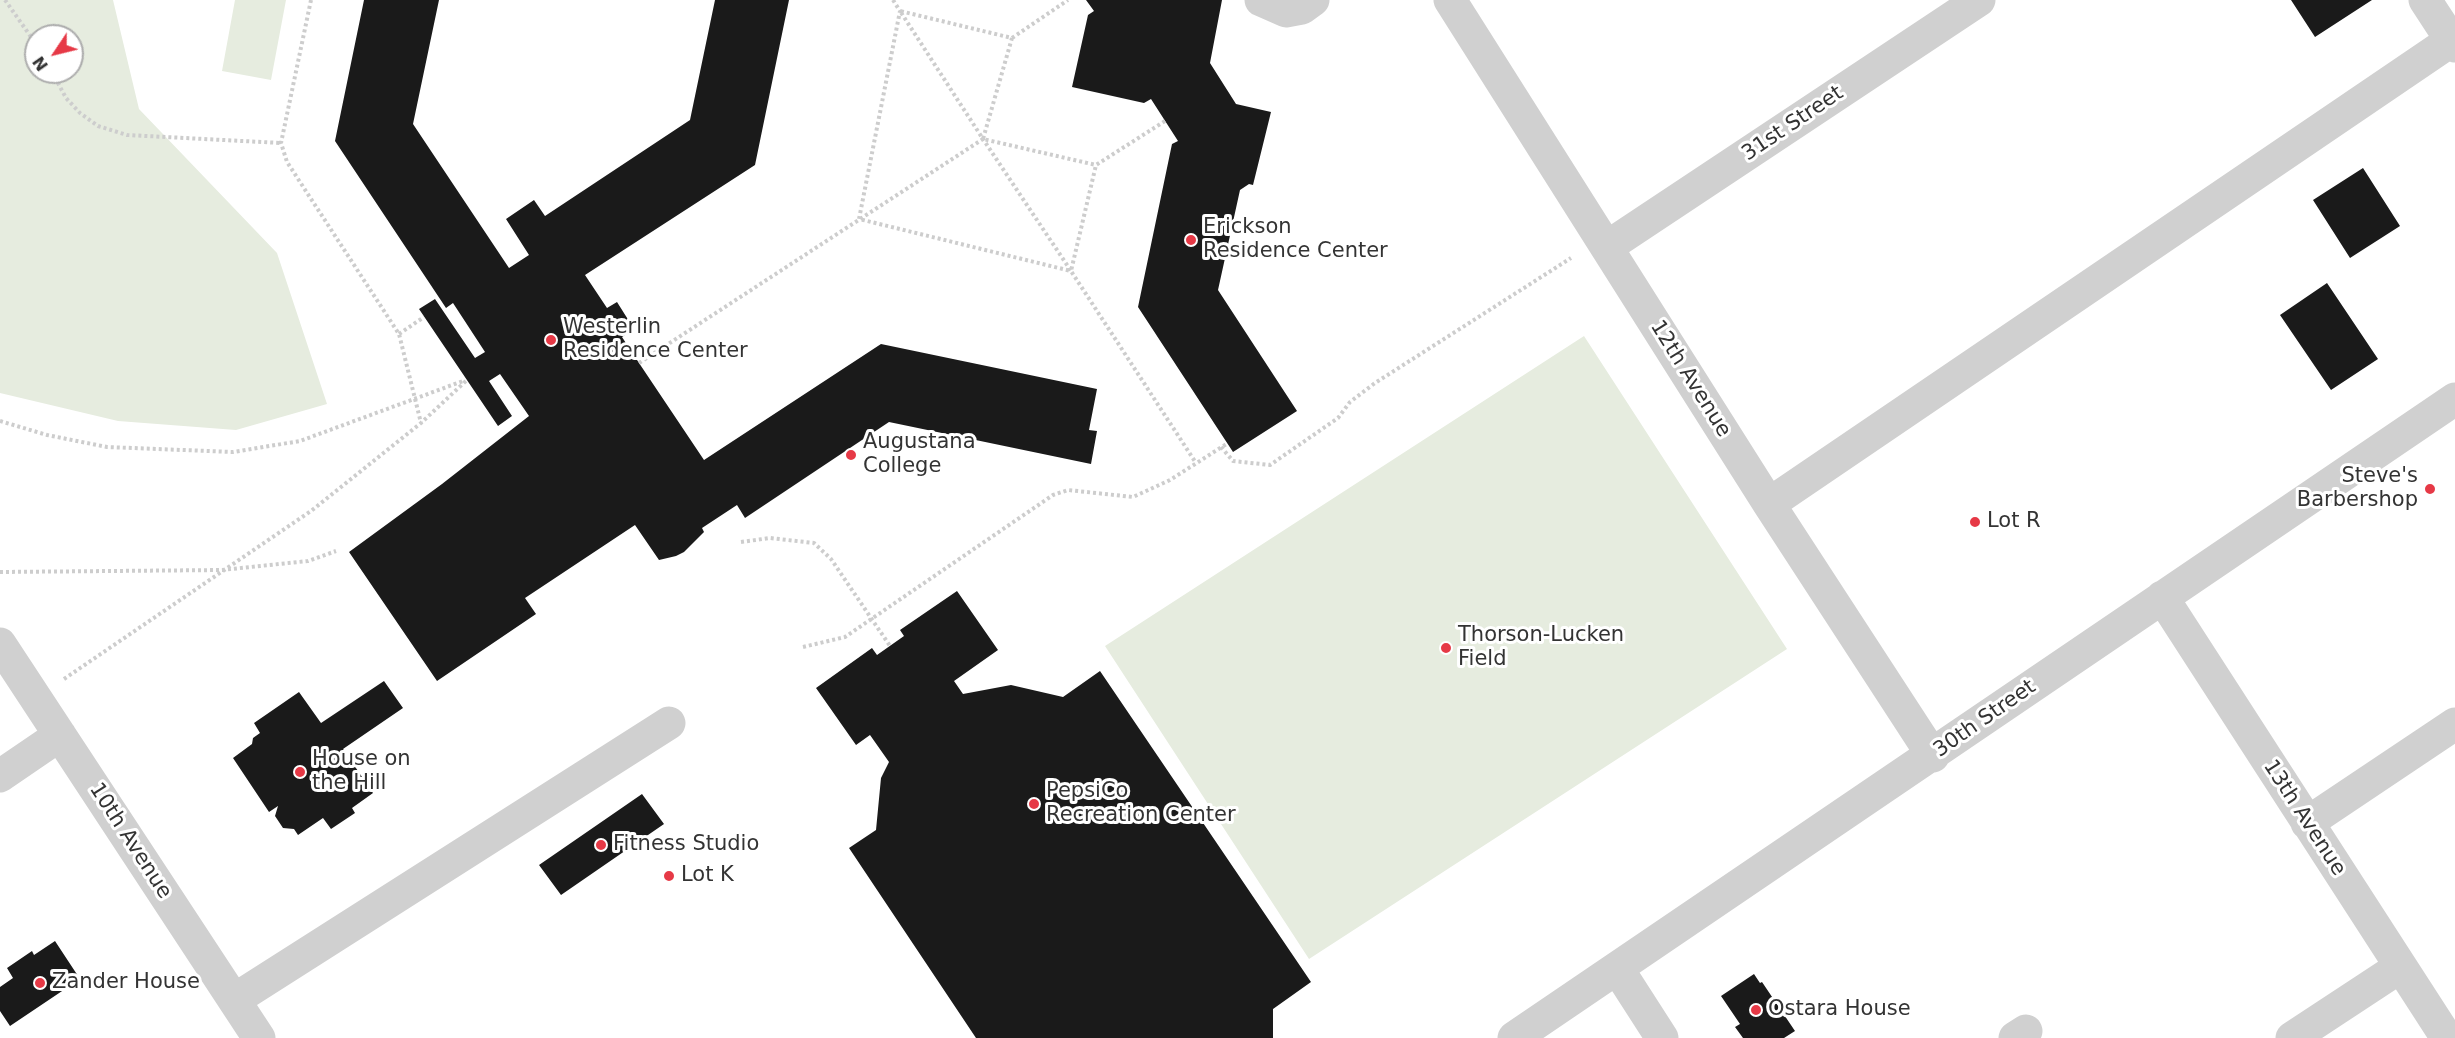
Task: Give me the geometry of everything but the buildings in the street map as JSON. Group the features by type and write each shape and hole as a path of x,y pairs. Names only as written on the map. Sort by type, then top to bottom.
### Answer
{"street":[{"path":"1261,0 1286,11 1302,8 1313,0"},
{"name":"12th Avenue","path":"1450,0 1769,504 1933,756"},
{"name":"31st Street","path":"1604,243 1979,0"},
{"path":"1769,504 2454,41 2425,0"},
{"name":"30th Street","path":"1514,1038 1933,756 2162,597 2455,399"},
{"name":"13th Avenue","path":"2162,597 2447,1038"},
{"name":"10th Avenue","path":"0,644 259,1038"},
{"path":"234,1000 669,723"},
{"path":"2307,822 2455,724"},
{"path":"0,776 60,735"},
{"path":"2292,1038 2400,967"},
{"path":"1617,969 1662,1038"}],"path":[{"path":"5,0 24,27"},
{"path":"310,0 281,143 287,162 399,334 413,399 421,423"},
{"path":"893,0 1196,463"},
{"path":"639,363 983,139 1012,38 1068,0"},
{"path":"900,11 1012,38"},
{"path":"859,219 900,11"},
{"path":"58,84 66,98 80,113 98,126 127,135 281,143"},
{"path":"1071,272 1096,165 1165,121"},
{"path":"983,139 1096,165"},
{"path":"859,219 1071,272"},
{"path":"1221,447 1233,461 1270,465 1338,418 1350,402 1375,383 1604,243"},
{"path":"399,334 424,317"},
{"path":"0,421 35,432 107,447 233,452 300,441 466,380 421,423 311,511 36,698"},
{"path":"803,647 845,637 1053,495 1068,490 1133,497 1149,491 1228,443"},
{"path":"741,542 770,538 814,543 831,560 890,646"},
{"path":"0,572 222,570 308,561 336,551"}],"shaded area":[{"path":"0,0 113,0 139,109 277,253 327,404 236,430 118,421 0,393"},
{"path":"235,0 286,0 271,80 222,71"},
{"name":"Thorson-Lucken Field","path":"1584,336 1787,649 1309,959 1105,646"}],"place":[{"name":"Erickson Residence Center","path":"1191,240"},
{"name":"Westerlin Residence Center","path":"551,340"},
{"name":"Augustana College","path":"851,455"},
{"name":"Steve's Barbershop","path":"2430,489"},
{"name":"Lot R","path":"1975,522"},
{"name":"Thorson-Lucken Field","path":"1446,648"},
{"name":"House on the Hill","path":"300,772"},
{"name":"PepsiCo Recreation Center","path":"1034,804"},
{"name":"Fitness Studio","path":"601,845"},
{"name":"Lot K","path":"669,876"},
{"name":"Zander House","path":"40,983"},
{"name":"Ostara House","path":"1756,1010"}]}
